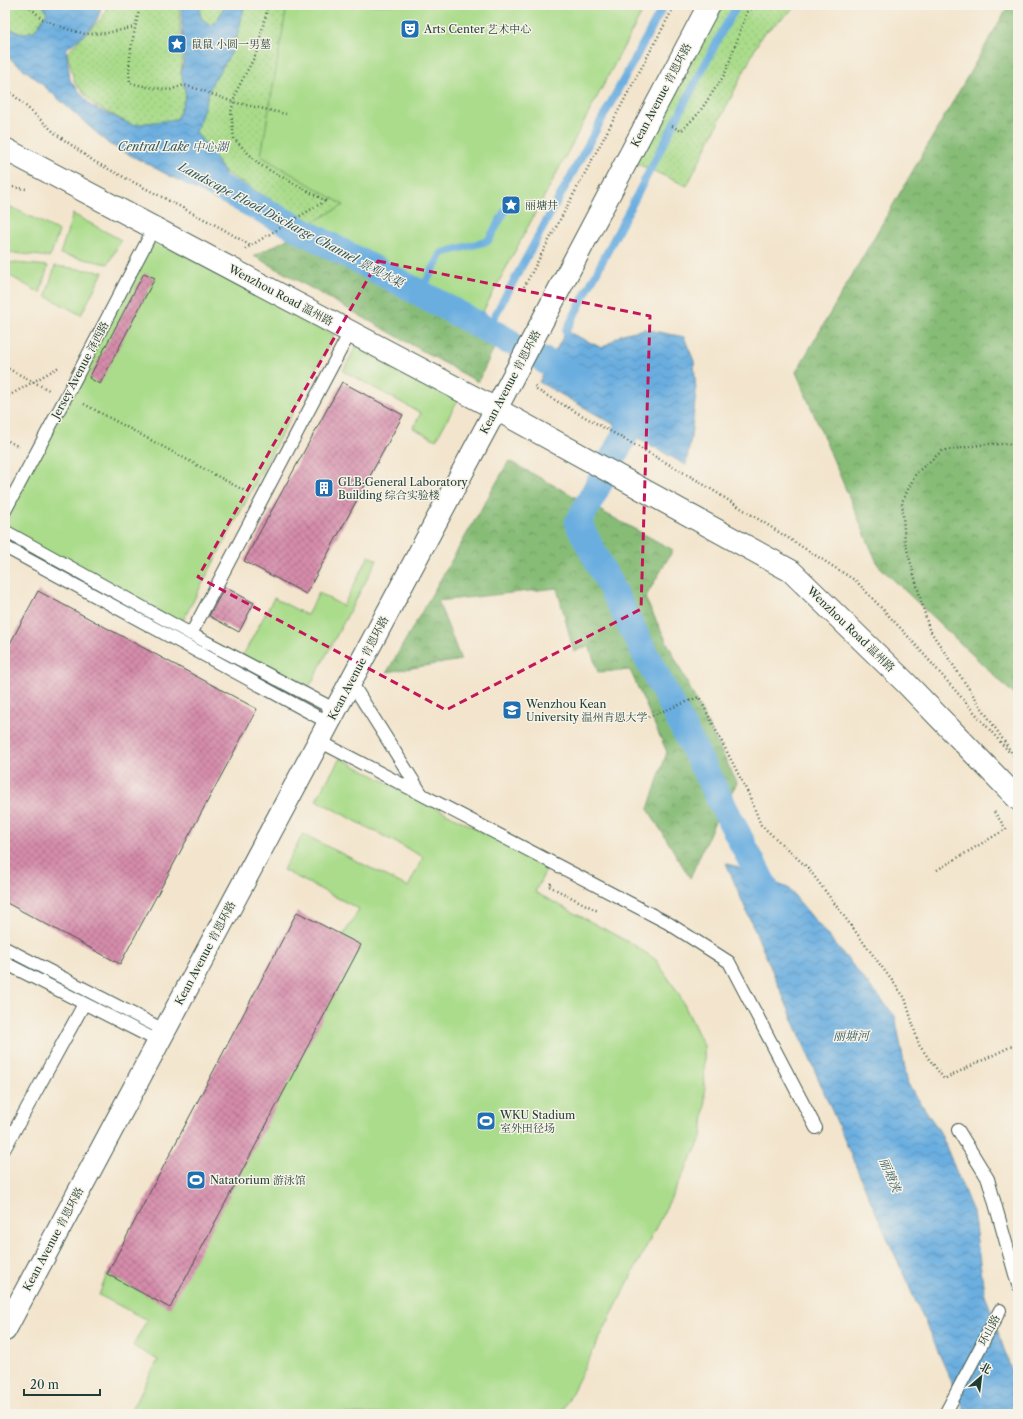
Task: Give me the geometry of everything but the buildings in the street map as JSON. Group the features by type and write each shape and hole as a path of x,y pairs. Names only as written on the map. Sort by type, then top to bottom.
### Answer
{"street":[{"name":"Kean Avenue 肯恩环路","path":"5,1330 496,409 708,5"},
{"name":"Wenzhou Road 温州路","path":"5,149 496,409 790,571 905,682 1018,800"}],"lane":[{"name":"Jersey Avenue 泽西路","path":"5,511 154,228"},
{"path":"191,634 350,332"},
{"path":"5,531 191,634 328,724 421,794 668,923 729,962 816,1128"},
{"path":"5,547 328,724"},
{"path":"351,682 421,794"},
{"path":"5,948 161,1036"},
{"path":"5,963 84,1004 161,1036"},
{"path":"5,1148 84,1004"},
{"path":"958,1130 988,1179 1018,1285"},
{"name":"环山路","path":"945,1414 1000,1310"}],"path":[{"path":"28,5 42,19 67,29 85,34 107,33 135,27"},
{"path":"140,5 128,67 130,83 170,90 184,85 210,92 234,102 286,114"},
{"path":"240,252 326,201 260,165 234,139 231,112 236,92 256,54 267,10 266,5"},
{"path":"524,288 675,5"},
{"path":"681,131 698,114 725,74 747,12 758,5"},
{"path":"5,87 56,134 95,162 223,229 250,246"},
{"path":"5,398 91,350"},
{"path":"5,367 66,397 261,500"},
{"path":"580,414 671,466"},
{"path":"1018,444 986,444 942,451 916,473 902,502 905,542 929,629 1018,762"},
{"path":"640,720 698,697 749,795 761,825 808,868 905,998 919,1045 944,1079 1018,1043"},
{"path":"937,870 1006,829 992,810"}],"highlighted area":[{"path":"378,261 650,316 641,609 446,710 198,577"}],"green space":[{"path":"5,5 43,5 47,13 34,31 21,34 5,26"},
{"path":"108,5 179,5 182,60 181,73 186,95 177,119 157,123 132,125 94,105 75,83 67,53 102,18"},
{"path":"199,5 225,5 218,19 210,26 201,18"},
{"path":"247,5 287,5 261,156 344,205 311,223 225,173 196,132 212,83 234,49 244,8 247,7"},
{"path":"287,5 646,5 480,317 311,223 343,205 260,156"},
{"path":"719,5 798,5 762,35 687,186 633,162"},
{"path":"1009,5 1018,5 1018,698 878,565 796,372"},
{"path":"7,205 59,231 50,257 5,252 5,216"},
{"path":"73,214 121,240 108,264 60,254"},
{"path":"150,237 334,335 181,624 5,531 5,511"},
{"path":"291,237 495,346 478,382 254,256"},
{"path":"5,262 48,266 40,293 5,273"},
{"path":"55,266 103,272 81,315 46,296"},
{"path":"357,345 458,400 436,440 413,428 421,413 343,371"},
{"path":"509,461 673,550 645,598 737,783 716,819 690,878 648,809 667,752 630,670 598,672 589,645 574,652 557,588 438,601 461,660 387,672"},
{"path":"369,556 377,560 307,691 242,657 274,598 307,615 319,593 343,606"},
{"name":"WKU Stadium 室外田径场","path":"340,758 548,866 535,892 634,945 656,960 679,994 704,1046 705,1105 702,1137 561,1414 129,1414 158,1360 133,1346 147,1320 99,1295 107,1274 170,1307 343,936 359,909 283,870 303,834 408,887 423,857 316,800"}],"water":[{"name":"Central Lake 中心湖","path":"43,5 101,5 100,12 93,25 66,49 70,80 91,106 132,125 177,119 186,95 181,73 184,61 181,5 199,5 201,18 210,26 218,19 225,5 244,8 234,49 212,83 196,132 225,173 214,199 109,144 34,77 5,55 5,26 21,34 34,31 47,13"},
{"path":"644,329 684,337 694,361 696,393 686,465 539,382 566,331 602,348 622,334"},
{"name":"丽塘河","path":"726,863 788,888 895,1016 908,1084 940,1132 973,1212 984,1291 1018,1390 1018,1414 966,1414 869,1197"}],"waterway":[{"path":"487,330 664,5"},
{"path":"566,331 725,26 738,5"},
{"name":"Landscape Flood Discharge Channel 景观水渠","path":"187,170 508,341"},
{"path":"420,293 442,253 488,241 505,211"},
{"path":"545,361 580,381"},
{"path":"625,405 637,412 578,523 776,909"}],"place":[{"name":"Arts Center 艺术中心","path":"410,29"},
{"name":"鼠鼠 小圆一男墓","path":"177,44"},
{"name":"丽塘井","path":"511,205"},
{"name":"GLB·General Laboratory Building 综合实验楼","path":"324,488"},
{"name":"Wenzhou Kean University 温州肯恩大学","path":"512,710"},
{"name":"WKU Stadium 室外田径场","path":"486,1121"},
{"name":"Natatorium 游泳馆","path":"196,1180"}],"water label":[{"name":"丽塘浃","path":"890,1175"}]}
